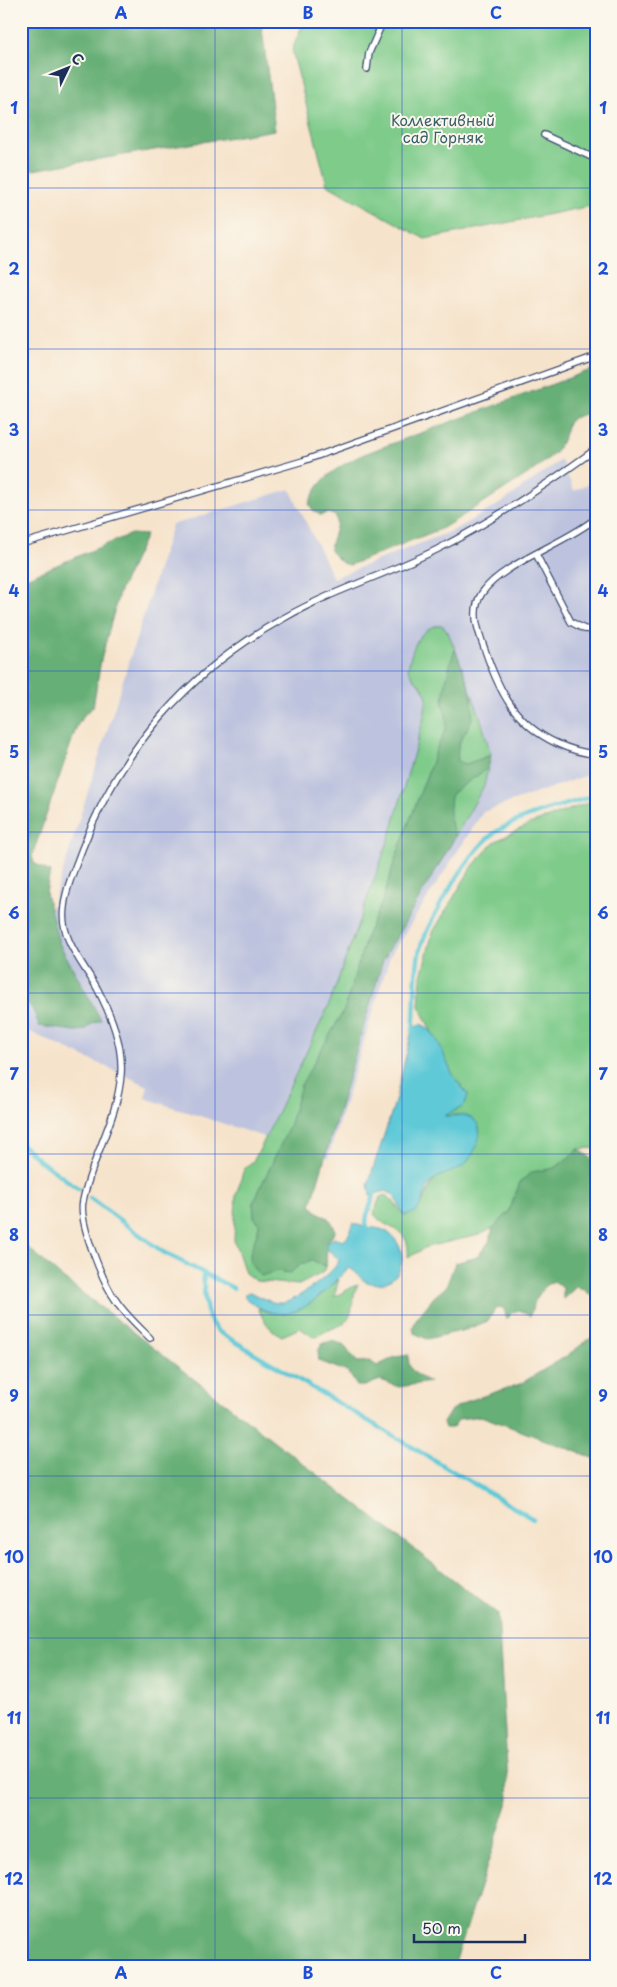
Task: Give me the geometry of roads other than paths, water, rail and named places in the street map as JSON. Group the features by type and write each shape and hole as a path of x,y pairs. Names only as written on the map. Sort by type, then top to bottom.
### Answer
{"lane":[{"path":"368,69 369,53 383,21"},
{"path":"544,135 596,159"},
{"path":"21,544 303,461 596,356"},
{"path":"150,1338 117,1302 82,1219 82,1203 111,1118 121,1074 117,1034 97,988 67,937 64,923 66,896 96,813 120,770 150,727 191,684 233,648 302,608 433,552 462,537 594,450 596,467"},
{"path":"596,518 497,577 486,588 477,602 477,629 495,680 519,719 558,744 582,753 596,754"},
{"path":"536,554 571,622 584,629 596,630"}],"water":[{"path":"421,1024 437,1039 453,1075 468,1094 463,1106 445,1116 460,1115 471,1118 478,1124 479,1136 472,1155 465,1164 432,1181 415,1212 404,1215 394,1195 386,1191 370,1195 368,1184 395,1102 412,1030"},
{"path":"354,1223 386,1231 397,1243 402,1261 394,1277 387,1282 378,1284 367,1282 349,1268 312,1302 301,1309 280,1314 258,1307 245,1298 245,1294 249,1292 269,1301 282,1303 288,1302 305,1292 337,1264 339,1259 327,1249 327,1243 334,1238 343,1241 347,1238"}],"waterway":[{"path":"413,1032 420,949 442,902 477,850 488,838 510,824 534,814 596,795"},
{"path":"21,1144 39,1160 79,1189"},
{"path":"365,1230 367,1215 375,1192"},
{"path":"90,1198 163,1252 233,1288"},
{"path":"203,1273 207,1313 214,1327 219,1332 533,1519"}],"park label":[{"name":"Коллективный сад Горняк","path":"443,128"}]}
